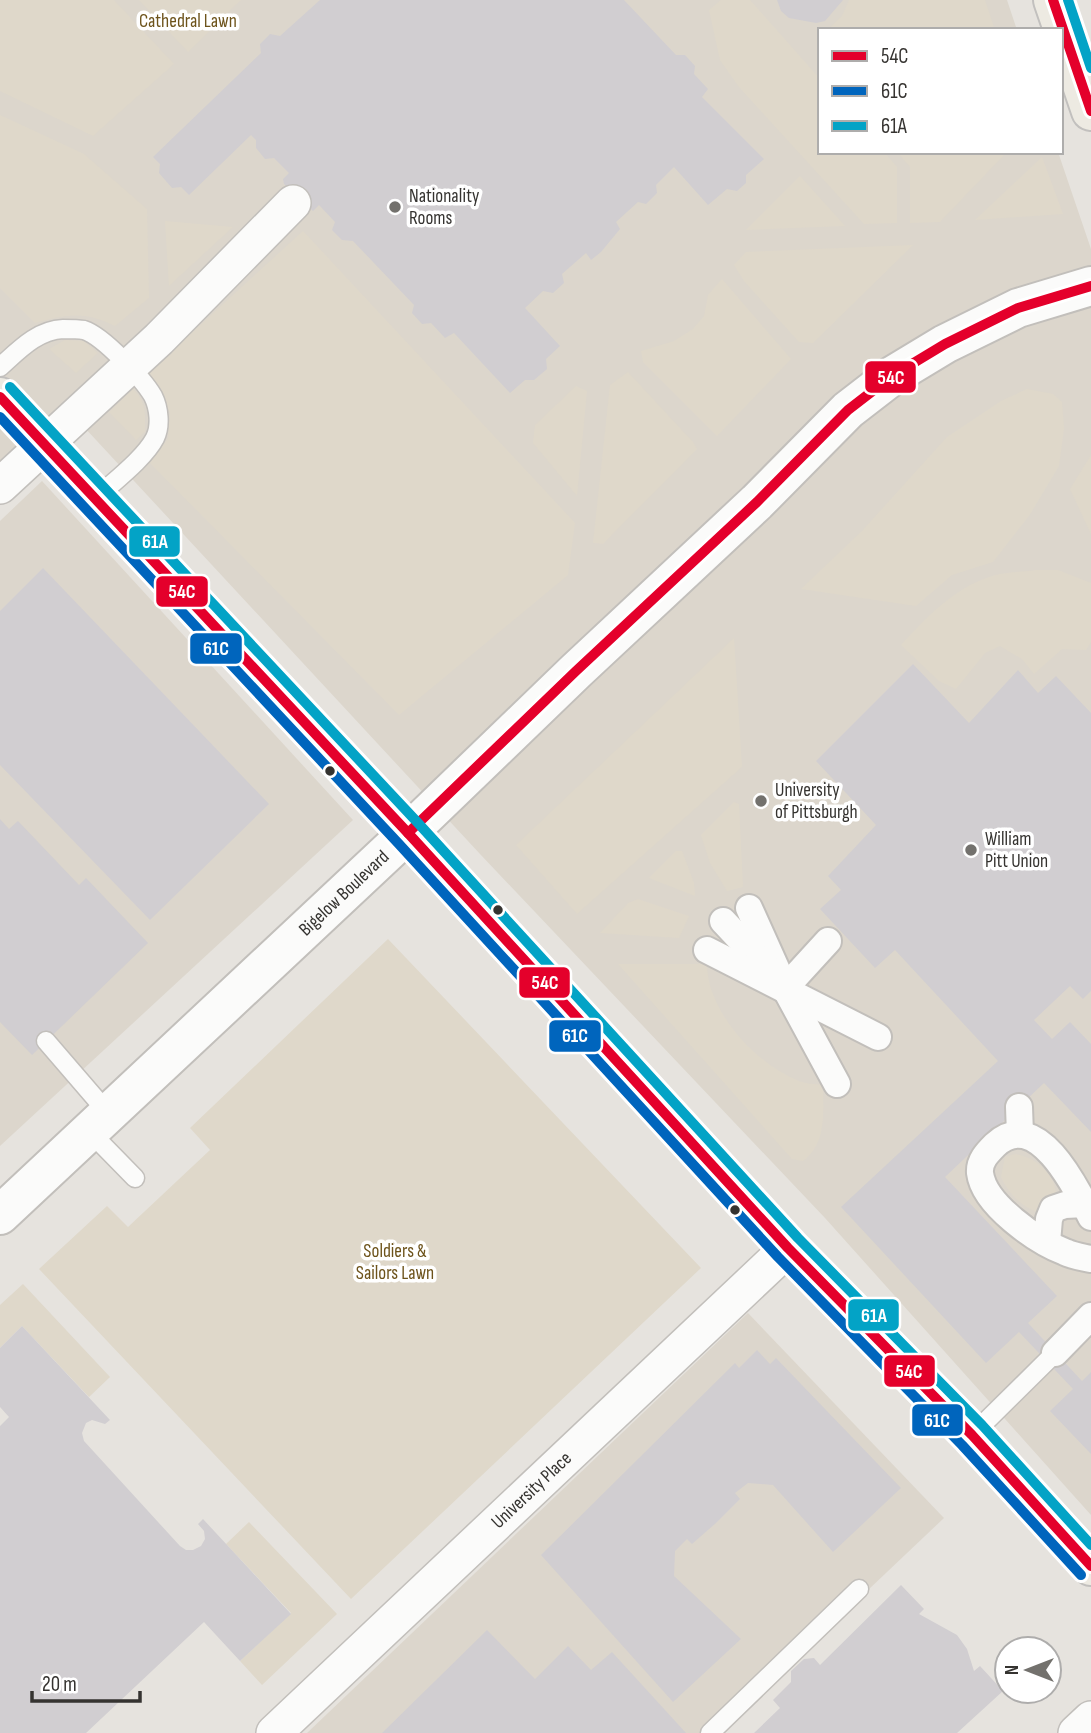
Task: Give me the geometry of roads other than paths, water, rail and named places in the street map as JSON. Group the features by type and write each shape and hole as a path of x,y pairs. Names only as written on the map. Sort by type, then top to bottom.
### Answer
{"highway":[{"path":"1054,0 1091,111"},
{"path":"0,397 408,833 788,1248 972,1435 1091,1566"}],"main road":[{"name":"Bigelow Boulevard","path":"0,1215 408,833 584,663 757,502 848,411 892,376 945,344 1018,308 1091,286"}],"street":[{"path":"0,486 129,368 293,203"},
{"path":"749,908 785,988 837,1084"},
{"path":"723,921 785,988"},
{"path":"785,988 828,941"},
{"path":"707,950 878,1037"},
{"path":"1019,1107 1020,1134"},
{"path":"1088,1211 1068,1175 1050,1152 1036,1141 1020,1134 990,1142 980,1173 986,1190 998,1206 1066,1253 1091,1259"},
{"path":"1047,1242 1049,1219 1054,1209 1065,1205 1088,1211"},
{"name":"University Place","path":"274,1733 788,1248"},
{"path":"1055,1353 1091,1316"},
{"path":"1076,1733 1091,1719"}],"lane":[{"path":"0,367 27,342 44,334 60,329 84,330 101,340 153,397 159,416 156,436 95,499"},
{"path":"46,1041 135,1178"},
{"path":"972,1435 1055,1353"},
{"path":"710,1733 859,1589"}],"place":[{"name":"Nationality Rooms","path":"395,207"},
{"name":"University of Pittsburgh","path":"761,801"},
{"name":"William Pitt Union","path":"971,850"}],"park label":[{"name":"Cathedral Lawn","path":"188,21"},
{"name":"Soldiers & Sailors Lawn","path":"395,1262"}]}
